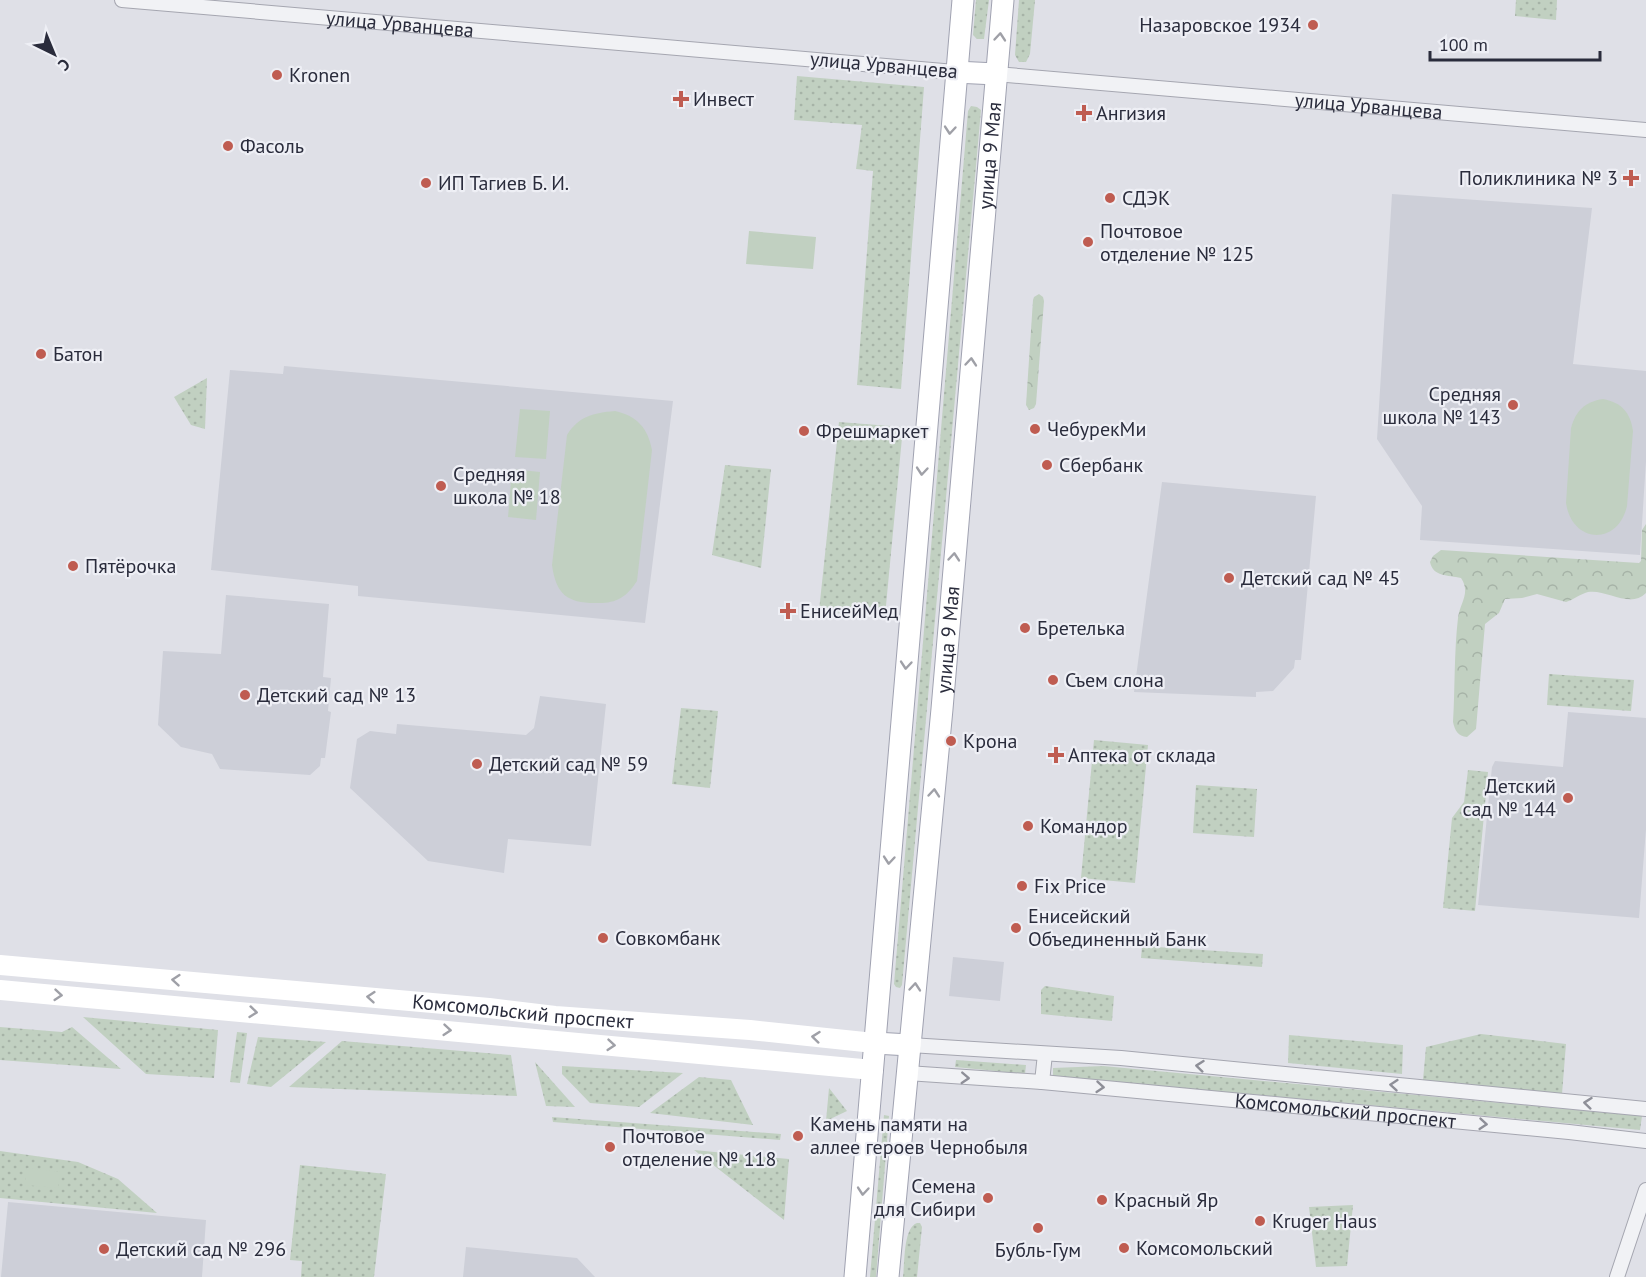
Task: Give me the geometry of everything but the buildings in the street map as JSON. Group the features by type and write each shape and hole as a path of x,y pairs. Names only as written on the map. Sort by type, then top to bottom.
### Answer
{"main road":[{"name":"улица 9 Мая","path":"855,1277 955,72 963,0"},
{"name":"улица 9 Мая","path":"888,1277 942,709 1003,0"},
{"name":"улица Урванцева","path":"955,72 996,75"},
{"name":"Комсомольский проспект","path":"0,965 292,990 555,1016 750,1030 910,1045"},
{"name":"Комсомольский проспект","path":"0,990 907,1073"},
{"path":"290,1015 292,990"}],"street":[{"name":"улица Урванцева","path":"122,0 955,72"},
{"name":"улица Урванцева","path":"996,75 1646,130"},
{"name":"Комсомольский проспект","path":"910,1045 1121,1058 1646,1109"},
{"path":"1042,1082 1045,1054"},
{"name":"Комсомольский проспект","path":"907,1073 1042,1082 1569,1132 1646,1142"},
{"path":"1617,1277 1646,1190"}],"shaded area":[{"name":"Средняя школа № 143","path":"1392,194 1592,208 1573,364 1646,371 1646,461 1640,555 1420,540 1422,506 1377,439"},
{"name":"Средняя школа № 18","path":"284,366 673,401 645,623 358,596 358,586 211,570 230,370 283,374"},
{"name":"Детский сад № 45","path":"1162,482 1316,496 1301,660 1295,660 1294,668 1273,691 1256,692 1256,697 1134,692"},
{"name":"Детский сад № 13","path":"226,595 329,604 323,677 331,678 328,711 331,712 325,758 321,758 320,766 310,775 220,769 212,754 181,747 158,725 163,651 221,654"},
{"name":"Детский сад № 59","path":"540,696 606,704 591,846 508,839 504,873 428,861 350,788 357,739 370,731 396,734 397,724 526,735 534,728"},
{"name":"Детский сад № 144","path":"1568,712 1646,718 1646,829 1639,918 1478,905 1492,767 1495,761 1563,767"},
{"path":"953,957 1004,962 1000,1001 949,996"},
{"name":"Детский сад № 296","path":"8,1202 206,1220 202,1277 1,1277"},
{"path":"466,1247 577,1258 595,1277 463,1277"}],"green space":[{"path":"976,0 989,0 984,39 977,39 973,35"},
{"path":"1019,0 1035,0 1030,54 1026,62 1019,62 1015,55"},
{"path":"1516,0 1557,0 1556,20 1515,16"},
{"path":"797,76 924,87 901,389 857,385 873,171 856,169 862,125 794,120"},
{"path":"971,106 981,110 900,988 894,984 968,111"},
{"path":"749,231 816,237 813,269 746,264"},
{"path":"1039,294 1044,301 1036,404 1029,410 1026,405 1033,300"},
{"path":"207,378 205,429 191,425 174,397"},
{"path":"1603,399 1624,409 1633,431 1627,506 1622,519 1615,528 1595,535 1586,533 1577,526 1570,517 1566,503 1573,422 1582,408 1591,402"},
{"path":"520,409 550,411 546,459 515,457"},
{"path":"615,411 630,416 640,424 648,435 652,450 637,581 629,592 619,599 602,603 585,603 564,595 556,583 552,565 567,435 576,424 587,417"},
{"path":"839,422 903,427 885,616 819,611"},
{"path":"725,465 771,469 761,568 712,555"},
{"path":"512,469 540,472 536,520 508,517"},
{"path":"1646,524 1646,593 1640,597 1626,599 1588,592 1566,602 1537,594 1505,599 1499,613 1485,624 1476,729 1467,737 1459,734 1453,722 1455,657 1458,618 1465,588 1461,578 1434,570 1430,562 1433,556 1441,550 1639,563 1641,561 1642,530"},
{"path":"1549,674 1634,680 1631,711 1547,705"},
{"path":"681,708 718,711 710,788 672,784"},
{"path":"1094,740 1148,745 1135,883 1081,878"},
{"path":"1468,770 1488,772 1475,911 1443,908 1452,818 1464,802"},
{"path":"1196,785 1257,789 1254,837 1193,833"},
{"path":"1142,946 1263,954 1262,967 1141,958"},
{"path":"1045,986 1114,996 1112,1021 1041,1014 1041,990"},
{"path":"83,1017 218,1030 214,1078 146,1074"},
{"path":"0,1027 62,1032 72,1027 121,1069 0,1060"},
{"path":"237,1032 247,1033 240,1083 230,1082"},
{"path":"1481,1034 1566,1044 1562,1094 1423,1080 1426,1047"},
{"path":"1289,1035 1403,1045 1402,1074 1288,1063"},
{"path":"258,1037 326,1042 271,1087 247,1084"},
{"path":"342,1041 511,1055 517,1096 289,1087"},
{"path":"956,1060 1026,1065 1025,1074 955,1067"},
{"path":"535,1062 575,1107 546,1106"},
{"path":"562,1066 683,1073 639,1107 590,1103 562,1074"},
{"path":"1103,1066 1642,1116 1640,1130 1053,1076 1053,1068"},
{"path":"699,1077 731,1080 753,1125 650,1113"},
{"path":"829,1088 847,1111 826,1121"},
{"path":"884,1115 889,1116 876,1277 870,1277"},
{"path":"552,1117 781,1134 780,1140 553,1122"},
{"path":"694,1150 789,1159 784,1220"},
{"path":"0,1151 78,1162 118,1179 157,1213 0,1198"},
{"path":"300,1165 386,1174 374,1277 301,1277 302,1261 290,1260"},
{"path":"27,1168 60,1172 58,1188 25,1185"},
{"path":"1353,1205 1347,1266 1316,1267 1309,1207"},
{"path":"920,1223 922,1227 917,1277 903,1277 907,1239 912,1226"}],"place":[{"name":"Назаровское 1934","path":"1313,25"},
{"name":"Kronen","path":"277,75"},
{"name":"Инвест","path":"681,99"},
{"name":"Ангизия","path":"1084,113"},
{"name":"Фасоль","path":"228,146"},
{"name":"Поликлиника № 3","path":"1631,178"},
{"name":"ИП Тагиев Б. И.","path":"426,183"},
{"name":"СДЭК","path":"1110,198"},
{"name":"Почтовое отделение № 125","path":"1088,242"},
{"name":"Батон","path":"41,354"},
{"name":"Средняя школа № 143","path":"1513,405"},
{"name":"ЧебурекМи","path":"1035,429"},
{"name":"Фрешмаркет","path":"804,431"},
{"name":"Сбербанк","path":"1047,465"},
{"name":"Средняя школа № 18","path":"441,486"},
{"name":"Пятёрочка","path":"73,566"},
{"name":"Детский сад № 45","path":"1229,578"},
{"name":"ЕнисейМед","path":"788,611"},
{"name":"Бретелька","path":"1025,628"},
{"name":"Съем слона","path":"1053,680"},
{"name":"Детский сад № 13","path":"245,695"},
{"name":"Крона","path":"951,741"},
{"name":"Аптека от склада","path":"1056,755"},
{"name":"Детский сад № 59","path":"477,764"},
{"name":"Детский сад № 144","path":"1568,798"},
{"name":"Командор","path":"1028,826"},
{"name":"Fix Price","path":"1022,886"},
{"name":"Енисейский Объединенный Банк","path":"1016,928"},
{"name":"Совкомбанк","path":"603,938"},
{"name":"Камень памяти на аллее героев Чернобыля","path":"798,1136"},
{"name":"Почтовое отделение № 118","path":"610,1147"},
{"name":"Семена для Сибири","path":"988,1198"},
{"name":"Красный Яр","path":"1102,1200"},
{"name":"Kruger Haus","path":"1260,1221"},
{"name":"Бубль-Гум","path":"1038,1228"},
{"name":"Комсомольский","path":"1124,1248"},
{"name":"Детский сад № 296","path":"104,1249"}]}
